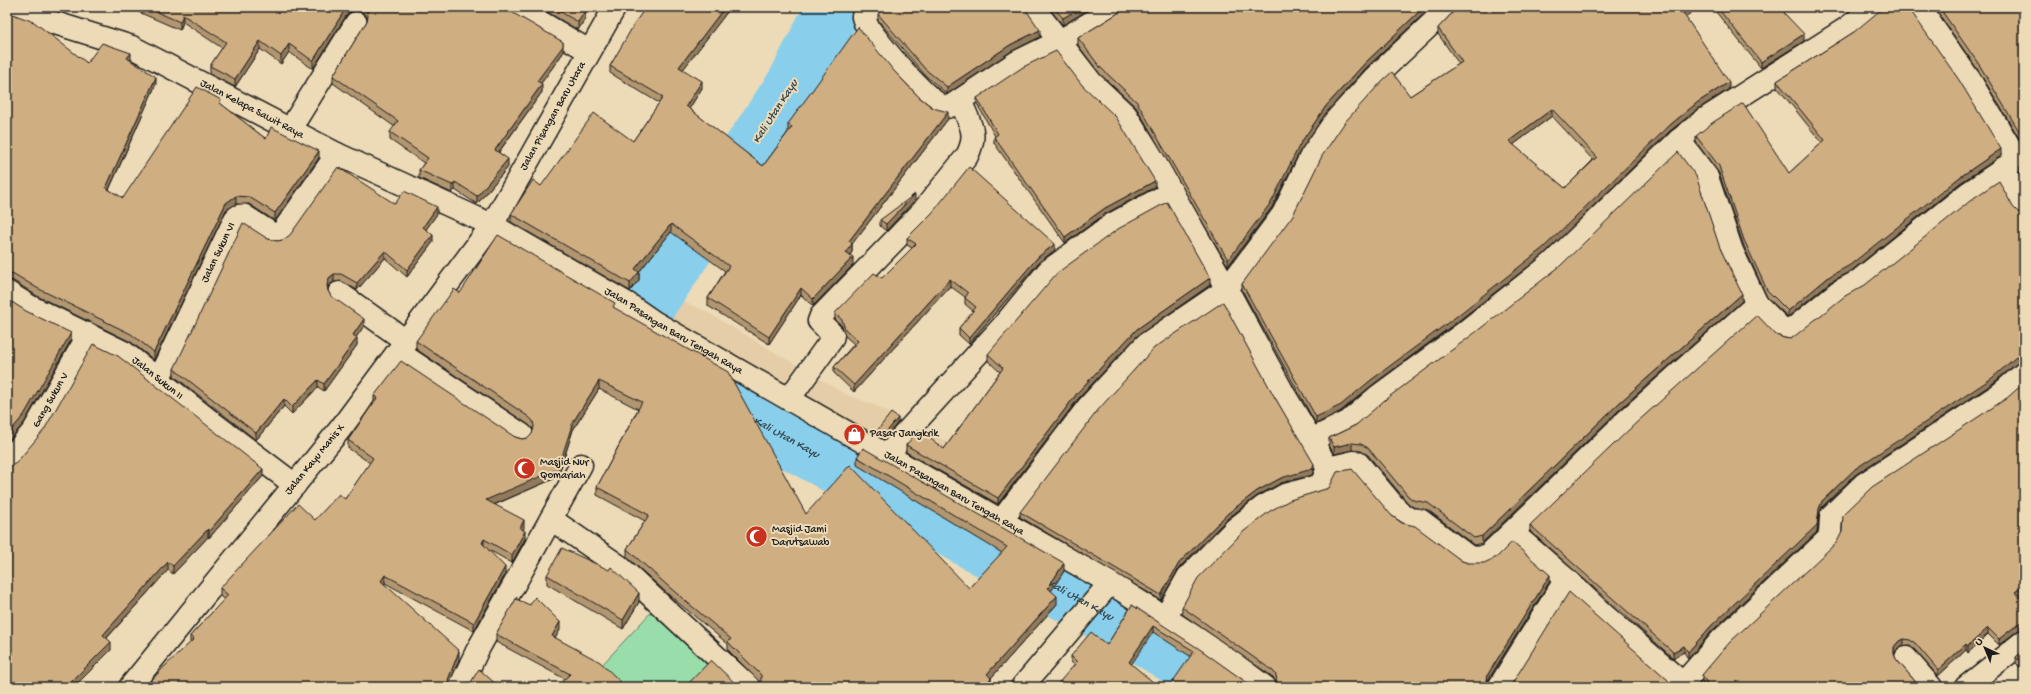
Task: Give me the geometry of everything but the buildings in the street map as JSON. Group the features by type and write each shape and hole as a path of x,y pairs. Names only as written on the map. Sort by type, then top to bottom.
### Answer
{"street":[{"path":"515,7 590,51"},
{"name":"Jalan Pisangan Baru Utara","path":"492,225 615,7"},
{"path":"874,7 863,17 865,23 894,62 923,91 943,106 951,106 1017,62 1060,41 1117,7"},
{"path":"1033,7 1091,82 1126,115 1172,192 1285,396 1328,468"},
{"path":"1001,521 1088,407 1146,344 1227,289 1283,214 1311,156 1335,121 1374,78 1449,7"},
{"path":"1311,440 1348,422 1378,396 1465,332 1551,264 1678,140 1705,119 1847,28 1874,7"},
{"path":"1919,7 1959,62 2015,160 2024,208"},
{"name":"Jalan Kelapa Sawit Raya","path":"7,8 58,15 132,47 337,154 492,225"},
{"path":"297,118 356,23"},
{"path":"790,399 832,339 833,335 820,321 821,316 922,212 967,156 972,146 974,136 960,100"},
{"path":"1678,140 1707,177 1732,251 1758,304 1784,332 1788,333 1838,292 1857,282 1968,193 2015,160"},
{"name":"Jalan Sukun VI","path":"158,380 235,219 238,216 243,215 275,236 280,235 337,154"},
{"path":"888,456 901,438 1004,326 1048,271 1111,225 1172,192"},
{"name":"Jalan Pasangan Baru Tengah Raya","path":"492,225 628,304 654,322 1110,583 1165,618 1240,679 1265,687"},
{"name":"Jalan Kayu Manis X","path":"130,687 341,428 492,225"},
{"name":"Jalan Sukun II","path":"7,292 31,307 89,334 125,353 295,485"},
{"path":"339,293 402,346 522,435"},
{"path":"1328,468 1354,462 1358,463 1399,512 1409,519 1420,520 1469,557 1479,558 1488,554 1627,420 1758,304"},
{"name":"Gang Sukun V","path":"7,462 34,430 89,334"},
{"path":"1512,532 1566,579 1683,686 1721,640 1828,539 1830,534 1831,516 1864,484 2000,394 2024,373"},
{"path":"460,687 477,651 581,465"},
{"path":"1165,618 1188,577 1235,529 1262,507 1280,498 1321,485 1328,468"},
{"path":"551,519 619,566 749,687"},
{"path":"1499,687 1566,579"},
{"path":"1022,687 1110,583"},
{"path":"1966,687 2024,641"},
{"path":"1906,658 1931,687"}],"shaded area":[{"name":"Pasar Jangkrik","path":"509,191 624,264 665,294 705,311 845,394 876,406 947,442 979,463 1142,560 1189,585 1323,687 1225,687 1131,629 983,546 712,399 483,259 474,245"}],"green space":[{"path":"655,608 713,658 689,687 625,687 601,666"}],"waterway":[{"name":"Kali Utan Kayu","path":"834,7 795,84 634,325 634,340 639,357 1131,629 1225,687"}],"place":[{"name":"Pasar Jangkrik","path":"855,434"},
{"name":"Masjid Nur Qomariah","path":"524,469"},
{"name":"Masjid Jami Darutsawab","path":"756,536"}]}
